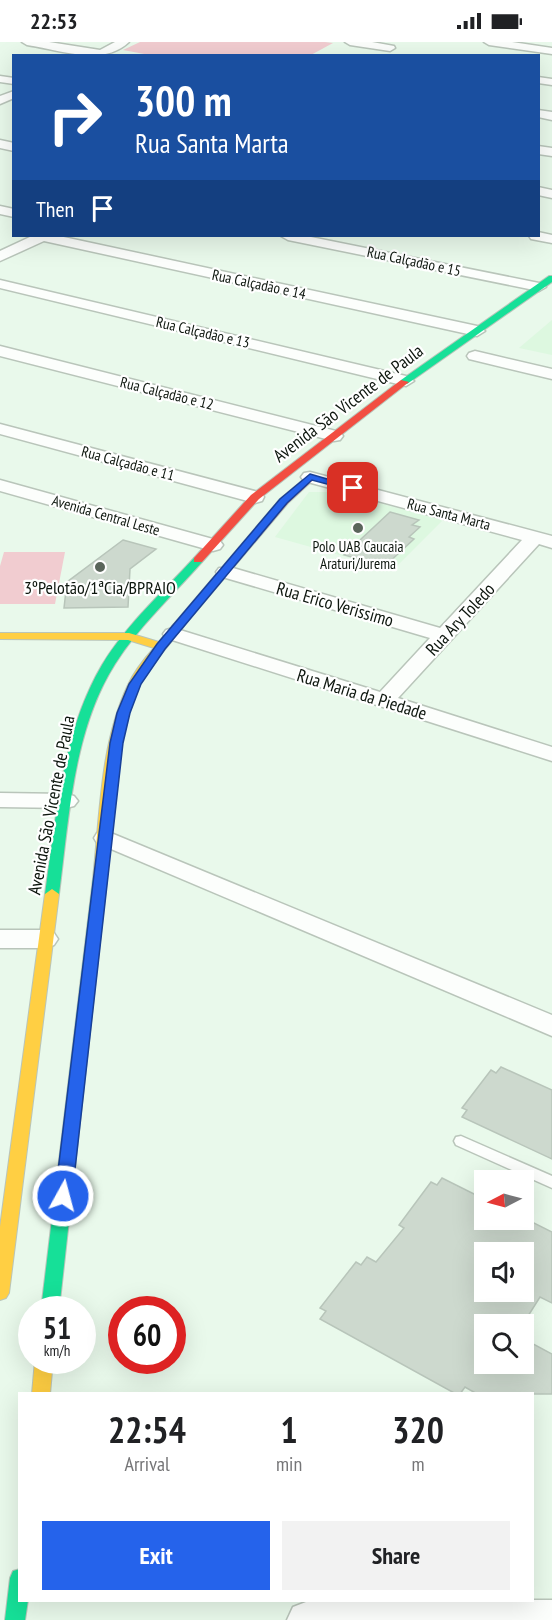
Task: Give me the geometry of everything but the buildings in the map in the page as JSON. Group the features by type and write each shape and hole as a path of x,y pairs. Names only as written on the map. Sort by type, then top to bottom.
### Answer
{"main road":[{"name":"Avenida São Vicente de Paula","path":"0,1293 11,1106 45,939 66,801 83,721 108,665 129,637 255,496 406,381 552,278"},
{"path":"471,359 495,342"},
{"name":"Avenida São Vicente de Paula","path":"52,1296 116,743 123,713 135,684 167,640 284,501 329,463"},
{"path":"0,636 129,637 167,640"},
{"path":"41,1392 43,1374"},
{"path":"15,1620 18,1595"}],"street":[{"path":"27,42 100,54 124,42"},
{"path":"350,42 387,52 402,42"},
{"path":"489,42 552,51"},
{"path":"0,257 40,237"},
{"name":"Rua Calçadão e 14","path":"47,237 477,331"},
{"name":"Rua Calçadão e 15","path":"293,237 539,287"},
{"name":"Rua Calçadão e 13","path":"0,284 406,381"},
{"name":"Rua Calçadão e 12","path":"0,351 334,436"},
{"path":"471,359 552,374"},
{"name":"Rua Calçadão e 11","path":"0,429 255,496"},
{"name":"Rua Santa Marta","path":"310,477 544,539"},
{"name":"Avenida Central Leste","path":"0,485 213,545"},
{"name":"Rua Ary Toledo","path":"384,700 445,636 544,539"},
{"name":"Rua Erico Verissimo","path":"226,572 445,636"},
{"name":"Rua Maria da Piedade","path":"167,640 384,700 552,753"},
{"path":"0,800 66,801"},
{"path":"106,838 552,1026"},
{"path":"0,939 45,939"},
{"path":"306,1620 552,1618"}],"lane":[{"path":"461,1141 552,1182"}],"shaded area":[{"path":"140,42 333,43 313,54 144,54 123,50"},
{"path":"552,320 552,355 519,348"},
{"name":"Polo UAB Caucaia Araturi/Jurema","path":"309,492 337,492 443,520 393,570 275,537"},
{"path":"4,552 65,552 55,604 0,604 0,566"}],"traffic: fast":[{"path":"404,382 552,278"},
{"path":"52,894 70,775 85,714 96,687 129,636 198,560"},
{"path":"52,1296 100,879"},
{"path":"15,1620 18,1595"}],"traffic: slow":[{"path":"100,879 110,780 119,729 126,706 143,669 178,626"},
{"path":"0,636 129,637 161,646"},
{"path":"0,1293 52,894"},
{"path":"41,1392 43,1374"}],"traffic: jam":[{"path":"198,560 255,497 404,382"},
{"path":"178,626 284,501 310,477"}],"place":[{"name":"Polo UAB Caucaia Araturi/Jurema","path":"358,528"},
{"name":"3ºPelotão/1ªCia/BPRAIO","path":"100,567"}],"route":[{"path":"63,1196 116,743 123,713 135,684 161,646 284,501 310,477 353,488"}]}
